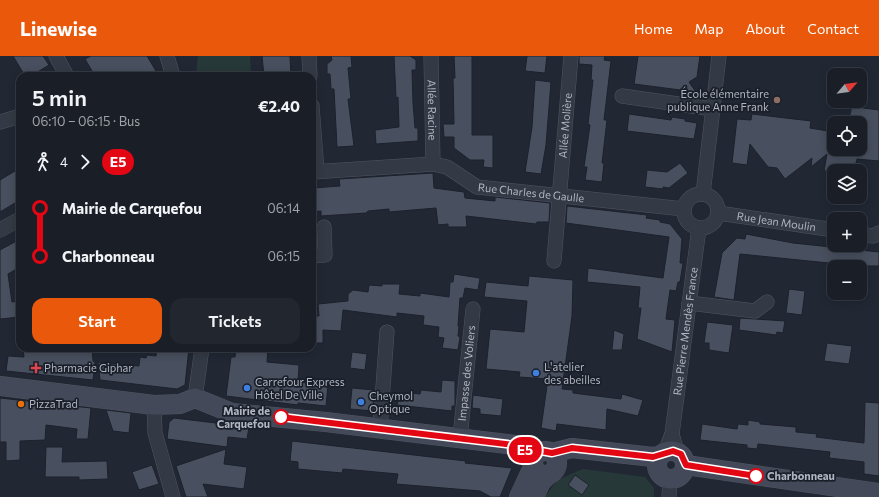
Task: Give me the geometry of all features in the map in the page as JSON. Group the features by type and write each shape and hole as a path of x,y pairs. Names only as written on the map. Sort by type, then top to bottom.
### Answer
{"street":[{"path":"56,56 65,72"},
{"path":"167,56 172,72"},
{"path":"309,56 310,72"},
{"name":"Allée Racine","path":"431,56 433,164"},
{"name":"Allée Molière","path":"554,261 571,56"},
{"path":"703,194 712,109 720,56"},
{"path":"622,96 712,109"},
{"path":"0,122 16,117"},
{"name":"Rue Charles de Gaulle","path":"316,172 433,164 447,167 477,187 684,209"},
{"path":"703,194 713,199 718,208 718,213 714,223 704,228 699,228 689,223 686,219 684,209 689,199 693,196 703,194"},
{"name":"Rue Jean Moulin","path":"718,213 827,229"},
{"path":"0,230 16,221"},
{"path":"316,256 325,256 324,227"},
{"name":"Rue Pierre Mendès France","path":"670,463 699,228"},
{"path":"867,235 874,236 879,233"},
{"path":"689,303 755,311 767,302"},
{"name":"Impasse des Voliers","path":"460,438 473,308"},
{"path":"380,428 387,332"},
{"path":"195,398 201,352"},
{"path":"0,386 154,405 180,404 195,398 232,413 380,428 515,445 545,463 577,460 638,465 670,463 879,493"},
{"path":"154,405 155,432 174,497"},
{"path":"519,497 545,463"},
{"path":"534,497 541,482 545,463"}],"shaded area":[{"path":"198,56 250,56 251,72 196,72"},
{"path":"583,469 645,477 654,488 654,497 545,497 557,480"}],"building":[{"path":"13,56 43,56 49,65 38,72 23,72"},
{"path":"91,56 147,56 157,72 93,72 85,59"},
{"path":"262,56 290,56 291,72 264,72"},
{"path":"331,56 351,56 352,67 348,68 351,99 348,99 354,146 337,147 334,89 331,89 330,74 327,74 327,64 332,60"},
{"path":"394,56 410,56 416,60 416,70 412,70 415,128 418,128 418,141 376,144 375,130 399,127"},
{"path":"454,56 472,56 472,135 493,135 493,168 483,167 484,160 470,160 454,148 454,137 444,137 443,124 454,124"},
{"path":"527,56 547,56 545,73 525,71"},
{"path":"579,56 605,56 604,60 611,61 604,120 607,120 602,163 604,163 602,182 585,180 587,167 584,167 590,125 588,124 593,80 591,80 592,65 579,64"},
{"path":"638,56 700,56 697,77 689,82 696,92 634,84"},
{"path":"535,80 551,82 546,145 541,174 525,172 532,127"},
{"path":"851,108 879,110 879,161 857,159 856,164 827,164 827,171 824,171 827,154 827,156 867,156 867,116 850,116"},
{"path":"629,114 671,120 672,117 697,123 694,139 627,131"},
{"path":"752,114 811,121 810,128 827,131 827,154 811,167 812,158 785,179 777,168 768,167 750,144 747,165 732,163 737,119 751,120"},
{"path":"680,163 688,173 669,188 663,187 663,189 645,187 647,170 667,172"},
{"path":"16,170 16,202 0,212 0,180"},
{"path":"433,173 434,188 464,192 465,198 495,201 495,197 550,203 549,222 537,222 536,224 466,216 467,227 448,227 448,224 438,225 436,208 389,212 389,209 368,211 366,213 321,216 321,211 316,212 316,188 340,186 339,179"},
{"path":"567,206 647,215 646,218 660,220 660,222 670,224 682,239 680,263 683,263 680,282 678,282 676,291 670,290 666,319 675,320 672,352 637,339 641,308 638,308 640,287 587,282 588,268 663,278 669,237 566,223"},
{"path":"746,234 793,243 827,247 827,252 867,252 867,251 879,252 879,266 867,266 867,260 827,260 827,263 740,254 734,300 714,297 722,253 737,238 745,239"},
{"path":"16,241 16,269 8,274 12,302 16,301 16,317 0,319 0,250"},
{"path":"454,274 480,278 478,290 465,288 463,298 460,298 458,336 460,337 458,350 442,348 444,338 438,337 439,327 423,325 424,316 397,313 397,317 343,310 341,331 323,330 323,343 316,343 316,316 319,316 318,304 348,301 348,294 353,290 368,292 369,285 382,286 382,284 400,284 399,294 420,296 420,293 449,297 450,282 453,282"},
{"path":"529,276 573,280 572,316 562,389 573,390 573,393 621,399 622,394 643,400 638,416 607,409 606,430 557,424 556,431 541,428 548,379 519,377 520,372 486,369 490,329 524,332 527,301 484,297 486,282 528,286"},
{"path":"789,289 805,291 802,315 786,313"},
{"path":"740,318 785,321 783,333 777,332 776,335 739,330"},
{"path":"707,322 733,325 729,353 709,350 709,343 704,343"},
{"path":"614,330 624,334 622,350 612,350"},
{"path":"827,343 852,346 849,364 824,361"},
{"path":"23,352 92,352 93,361 95,362 93,380 6,371 8,356 24,357"},
{"path":"156,352 189,352 185,385 177,389 100,380 98,362 139,366 140,357 146,358 147,355 156,356"},
{"path":"236,352 268,352 267,362 299,365 298,382 328,385 326,406 298,403 298,405 226,396 231,357 235,357"},
{"path":"352,352 367,354 365,370 350,368"},
{"path":"442,380 455,381 455,406 452,406 452,411 397,405 400,392 420,394 421,390 441,392"},
{"path":"352,388 374,390 373,411 350,409"},
{"path":"473,395 503,399 501,416 480,414 480,409 472,408"},
{"path":"0,398 91,408 88,439 76,439 77,429 46,425 45,440 20,441 20,460 6,461 6,442 0,442"},
{"path":"865,402 879,403 879,476 864,474 864,462 829,458 830,452 758,444 757,449 747,448 747,445 700,440 702,424 737,429 738,424 748,425 748,420 760,422 760,424 796,427 796,432 817,434 816,437 864,443"},
{"path":"106,410 131,413 129,433 113,431"},
{"path":"174,418 249,427 247,439 228,437 227,447 167,439 169,422"},
{"path":"292,441 466,461 465,463 512,468 500,497 491,497 480,491 396,484 398,474 343,469 342,473 298,469 298,462 290,461"},
{"path":"46,447 63,447 62,462 107,461 108,479 79,480 79,477 45,477"},
{"path":"226,449 224,464 247,467 244,489 203,484 208,497 186,497 176,466"},
{"path":"152,465 159,484 139,490 132,472"},
{"path":"575,475 589,485 582,495 568,485"}],"bus line":[{"name":"E5","path":"281,417 515,445 535,455 541,451 549,451 552,453 572,448 653,457 660,456 665,452 673,451 681,454 686,465 756,476"}],"place":[{"name":"École élémentaire publique Anne Frank","path":"777,100"},
{"name":"Pharmacie Giphar","path":"36,368"},
{"name":"L'atelier des abeilles","path":"536,373"},
{"name":"Carrefour Express Hôtel De Ville","path":"247,388"},
{"name":"Cheymol Optique","path":"361,402"},
{"name":"PizzaTrad","path":"21,404"},
{"name":"Mairie de Carquefou","path":"281,417"},
{"name":"Charbonneau","path":"756,476"}]}
